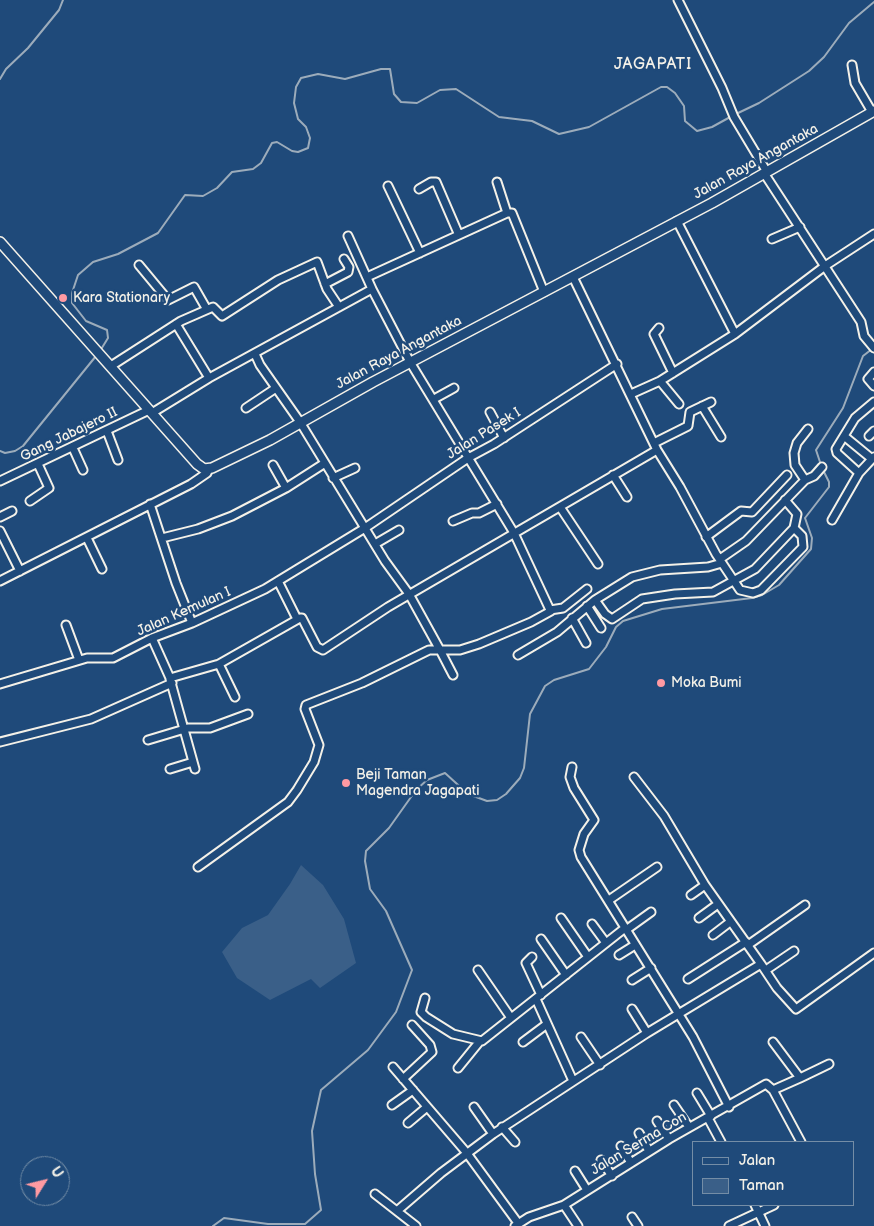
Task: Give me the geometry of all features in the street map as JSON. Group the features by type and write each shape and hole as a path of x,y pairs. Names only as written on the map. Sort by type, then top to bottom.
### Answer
{"main road":[{"name":"Jalan Raya Angantaka","path":"209,468 216,467 270,440 410,362 677,221 873,111"},
{"path":"0,242 105,359 115,364 151,412 197,464 204,469 209,468"}],"street":[{"path":"678,0 734,117 800,228 862,322 863,334 872,346"},
{"path":"852,65 855,83 873,111"},
{"path":"419,189 431,182 436,182 458,233"},
{"path":"497,182 507,212"},
{"path":"388,186 420,252"},
{"path":"366,277 507,212 512,213 544,292"},
{"path":"677,221 735,334"},
{"path":"772,239 800,228"},
{"path":"631,394 660,381 735,334 825,266 874,234"},
{"path":"348,236 366,277 410,362 514,533 551,611"},
{"path":"325,284 348,272 349,267 344,259"},
{"path":"115,364 176,324 206,308 214,307 222,316 272,283 317,262 325,284 339,307"},
{"path":"139,265 168,300 194,287 206,308"},
{"path":"573,277 656,446 706,537 733,581 744,592 753,593 761,590 803,547 802,536 794,528"},
{"name":"Gang Jabajero II","path":"0,481 151,412 209,378 372,289"},
{"path":"176,324 209,378"},
{"path":"659,328 654,334 673,373"},
{"path":"255,354 300,422 375,544 409,594 452,675"},
{"name":"Jalan Pasek I","path":"365,528 468,458 504,438 617,364"},
{"path":"874,372 868,379 874,386"},
{"path":"660,381 679,404"},
{"path":"246,408 276,388"},
{"path":"434,399 454,388"},
{"path":"0,742 91,719 171,681 219,664 297,619 302,618 317,646 323,650 409,594 613,475 689,424 689,414 711,402"},
{"path":"859,473 836,451 855,418 874,402"},
{"path":"702,406 721,436"},
{"path":"490,412 504,438"},
{"path":"806,480 795,464 794,453 797,443 808,429"},
{"path":"107,431 118,460"},
{"path":"832,520 859,473 873,458 844,436"},
{"path":"73,448 83,470"},
{"path":"162,538 198,529 226,519 286,488 325,463"},
{"path":"30,501 49,488 38,464"},
{"path":"273,465 286,488"},
{"path":"518,654 557,632 595,600 632,577 660,570 708,567 718,556 746,541 785,500 822,467"},
{"path":"0,581 152,507 207,473 209,468"},
{"path":"333,478 355,468"},
{"path":"613,475 626,497"},
{"path":"706,537 740,511 752,512 787,475"},
{"path":"595,600 608,617 612,619 642,599 675,594 710,593 733,581 754,569 794,528 797,514 785,500"},
{"path":"453,521 472,513 479,513 497,504"},
{"path":"152,507 176,583 192,623"},
{"path":"560,507 598,564"},
{"path":"0,517 12,510"},
{"name":"Jalan Kemulan I","path":"0,684 79,660 113,658 152,638 192,623 278,581 365,528"},
{"path":"375,544 399,530"},
{"path":"0,531 20,571"},
{"path":"87,538 102,570"},
{"path":"278,581 297,619"},
{"path":"198,867 288,802 298,790 314,762 319,745 305,709 306,705 362,683 429,650 460,650 518,628 551,611 563,608 587,589"},
{"path":"587,606 601,628"},
{"path":"572,618 586,643"},
{"path":"66,625 79,660"},
{"path":"152,638 171,681 194,765 170,769"},
{"path":"219,664 234,697"},
{"path":"148,740 183,730 210,728 248,714"},
{"path":"572,767 570,777 574,788 594,820 584,834 580,852 634,945 651,968 693,1037 729,1107"},
{"path":"634,777 664,816 705,885 730,922 796,1009 874,953"},
{"path":"609,900 657,867"},
{"path":"691,895 705,885"},
{"path":"699,918 718,904"},
{"path":"688,979 747,944 804,906"},
{"path":"458,1068 480,1041 487,1038 606,943 651,912"},
{"path":"561,918 588,957"},
{"path":"712,934 730,922"},
{"path":"592,924 606,943"},
{"path":"541,939 566,975"},
{"path":"619,955 634,945"},
{"path":"397,1211 466,1152 573,1081 678,1014 794,951"},
{"path":"532,957 526,963 547,1024 573,1081"},
{"path":"632,980 651,968"},
{"path":"478,970 511,1018"},
{"path":"425,998 421,1012 430,1020 453,1034 480,1041"},
{"path":"632,1008 647,1033"},
{"path":"523,1042 547,1024"},
{"path":"403,1079 432,1052 430,1045 412,1025"},
{"path":"581,1037 600,1065"},
{"path":"773,1042 800,1078"},
{"path":"800,1141 774,1090 829,1064"},
{"path":"393,1068 466,1152 516,1224"},
{"name":"Jalan Serma Con","path":"516,1224 564,1206 669,1139 729,1107 766,1084 774,1090"},
{"path":"392,1105 413,1090"},
{"path":"696,1093 721,1141"},
{"path":"674,1105 689,1127"},
{"path":"474,1107 493,1134"},
{"path":"408,1123 427,1108"},
{"path":"657,1121 669,1139"},
{"path":"502,1128 514,1142"},
{"path":"639,1133 649,1152"},
{"path":"621,1146 631,1162"},
{"path":"601,1160 612,1176"},
{"path":"575,1171 587,1190"},
{"path":"375,1194 416,1226"},
{"path":"564,1206 578,1226"},
{"path":"755,1206 765,1226"},
{"path":"729,1226 772,1206"},
{"path":"632,1217 638,1226"}],"green space":[{"path":"301,865 323,885 344,919 356,963 320,988 311,979 270,1000 237,978 222,952 242,928 268,915"}],"waterway":[{"path":"0,79 6,69 28,48 59,10 63,0"},
{"path":"736,114 759,103 809,71 824,57 849,23 874,2"},
{"path":"100,351 108,338 107,330 86,321 72,303 72,293 78,275 93,262 118,254 158,233 185,195 203,196 217,188 232,172 253,169 261,163 272,143 277,142 292,151 298,152 308,148 310,138 306,127 298,119 294,103 296,87 301,78 318,74 345,79 381,69 390,69 394,94 401,102 417,103 440,90 456,89 499,117 532,121 559,134 589,127 661,87 667,87 675,93 684,106 685,121 697,131 712,127 732,116"},
{"path":"821,465 816,450 843,408 863,356 872,349"},
{"path":"0,451 5,453 15,451 23,446 96,356"},
{"path":"213,1226 224,1218 268,1224 305,1224 321,1210 315,1174 312,1131 321,1090 368,1050 396,1012 412,970 386,911 370,889 365,861 366,851 389,828 416,790 427,780 445,773 468,794 487,801 497,800 506,794 520,778 524,768 530,714 545,686 554,680 589,669 606,647 616,627 623,621 662,609 752,598 762,595 779,585 811,549 812,538 805,518 829,487 829,482 823,470"}],"place":[{"name":"Kara Stationary","path":"63,298"},
{"name":"Moka Bumi","path":"661,683"},
{"name":"Beji Taman Magendra Jagapati","path":"346,783"}],"district":[{"name":"JAGAPATI","path":"653,65"}]}
